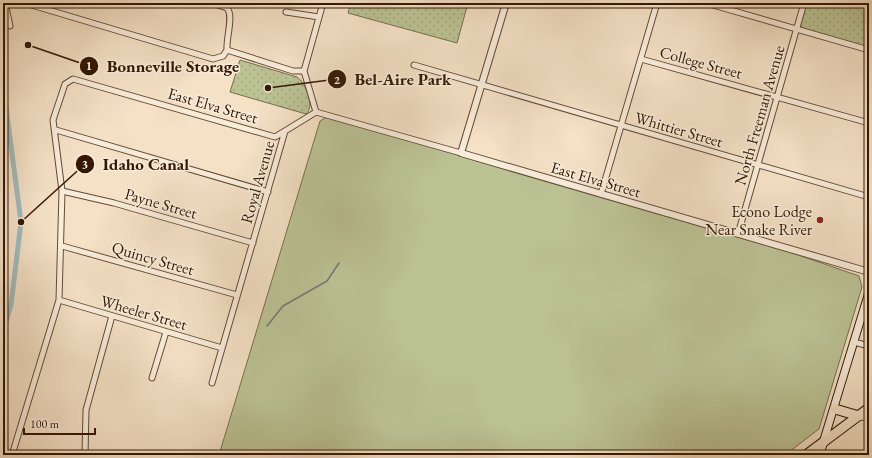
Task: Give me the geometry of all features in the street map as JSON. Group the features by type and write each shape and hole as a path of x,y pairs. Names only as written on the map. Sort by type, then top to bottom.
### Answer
{"highway":[{"path":"806,455 869,408"},
{"path":"835,409 859,416"}],"main road":[{"path":"819,455 835,409 869,292"}],"street":[{"path":"5,3 10,26"},
{"path":"25,3 213,59 223,56 227,50 226,38 231,16 227,5 212,3"},
{"path":"316,112 304,71 323,3"},
{"path":"462,153 506,3"},
{"path":"601,194 657,3"},
{"path":"706,3 869,50"},
{"name":"North Freeman Avenue","path":"738,234 804,3"},
{"path":"286,12 320,17"},
{"path":"227,50 293,71 304,71"},
{"name":"College Street","path":"641,59 869,123"},
{"name":"Whittier Street","path":"414,65 757,166 869,197"},
{"name":"East Elva Street","path":"56,130 53,120 65,84 73,79 275,137 285,132"},
{"name":"Royal Avenue","path":"212,383 285,132 316,112"},
{"name":"East Elva Street","path":"316,112 869,272"},
{"path":"12,455 59,300 62,246 62,190 56,130 268,192"},
{"name":"Payne Street","path":"62,190 114,203 253,243"},
{"name":"Quincy Street","path":"62,246 237,296"},
{"name":"Wheeler Street","path":"59,300 222,348"},
{"path":"85,455 86,410 112,316"},
{"path":"152,378 166,332"},
{"path":"854,342 869,346"},
{"path":"859,416 869,419"}],"green space":[{"path":"351,3 468,3 457,43 348,13"},
{"path":"805,3 869,3 869,50 797,29"},
{"path":"240,60 297,77 306,89 310,106 309,111 306,114 230,92"},
{"path":"330,115 738,234 859,276 862,287 819,429 785,455 219,455 320,121"}],"waterway":[{"path":"3,85 21,222 11,305 3,331"},
{"path":"267,326 283,306 327,281 339,263"}],"place":[{"name":"Bonneville Storage","path":"28,45"},
{"name":"Bel-Aire Park","path":"268,88"},
{"name":"Econo Lodge Near Snake River","path":"820,220"},
{"name":"Idaho Canal","path":"21,222"}]}
